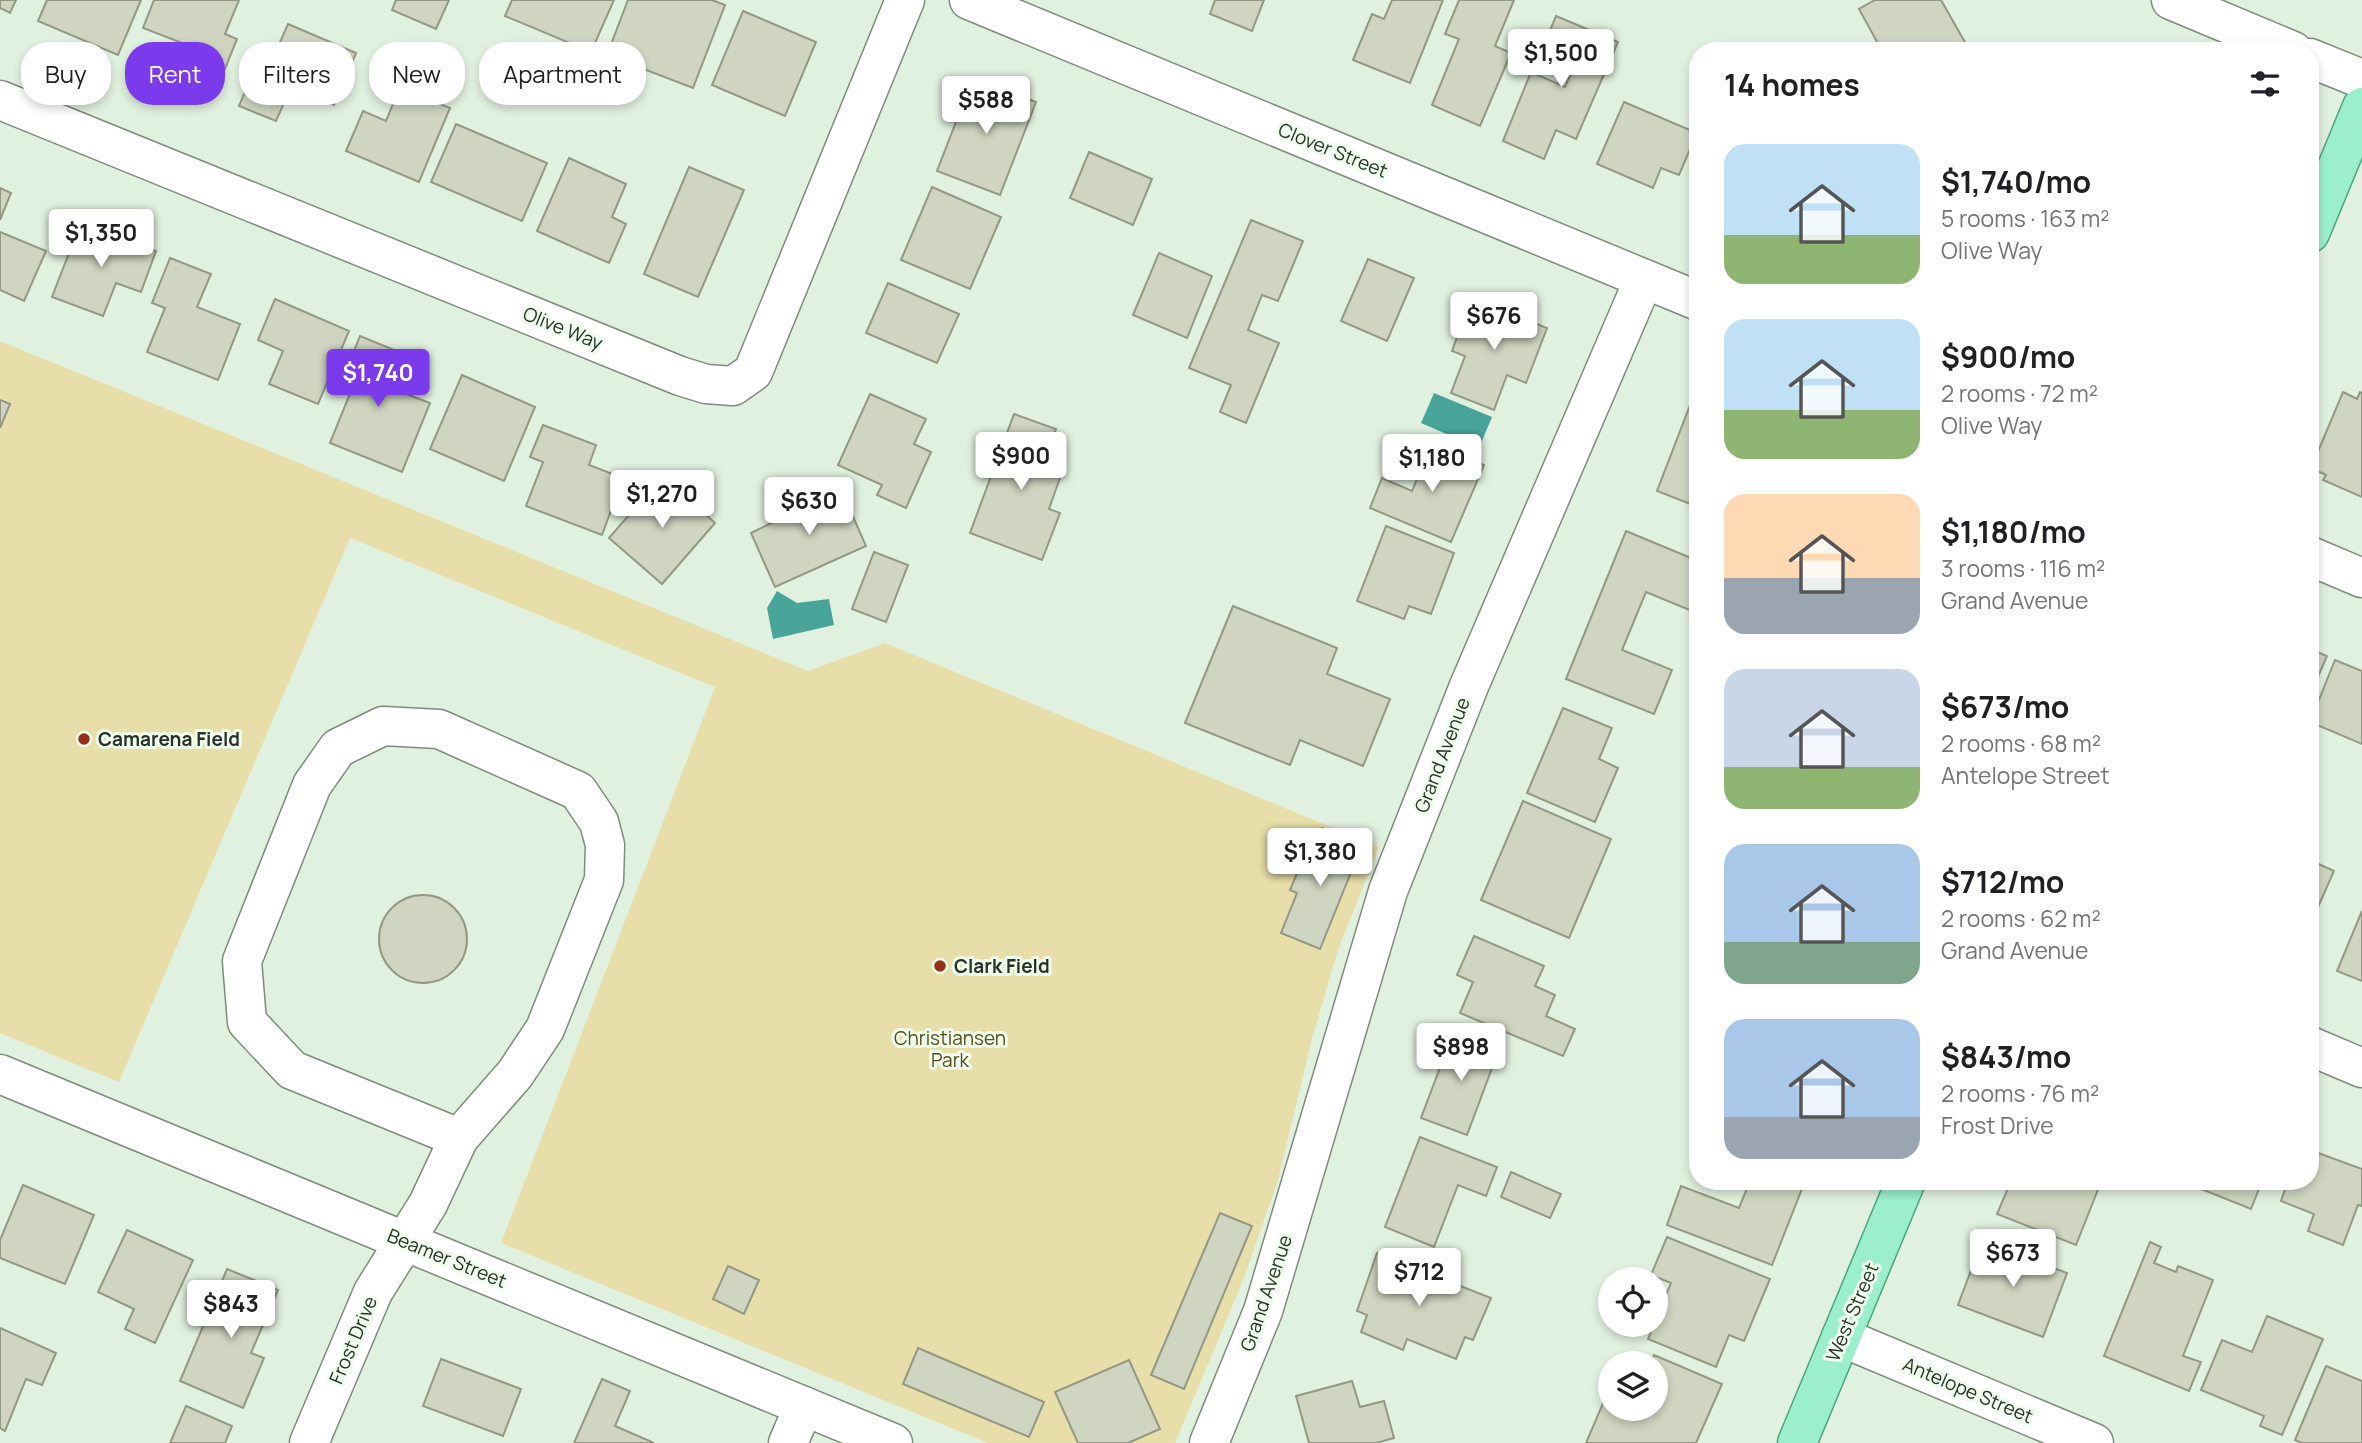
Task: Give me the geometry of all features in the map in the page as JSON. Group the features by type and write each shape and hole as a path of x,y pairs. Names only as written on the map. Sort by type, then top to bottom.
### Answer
{"main road":[{"path":"2319,211 2362,107"},
{"name":"West Street","path":"1797,1443 1902,1190"}],"street":[{"name":"Olive Way","path":"0,100 680,376 706,384 733,386 752,372 905,0"},
{"name":"Clover Street","path":"969,0 1689,297"},
{"path":"2171,0 2271,42"},
{"path":"2319,62 2362,79"},
{"name":"Grand Avenue","path":"1209,1443 1263,1311 1388,891 1469,686 1644,279"},
{"path":"2319,560 2362,578"},
{"name":"Frost Drive","path":"309,1443 373,1292 428,1204 459,1138 515,1074 545,1029 604,880 605,845 599,822 578,791 439,729 383,726 338,748 312,785 242,961 247,1023 292,1070 459,1138"},
{"path":"2319,1050 2362,1068"},
{"name":"Beamer Street","path":"0,1074 893,1443"},
{"name":"Antelope Street","path":"1841,1337 2094,1443"},
{"path":"788,1443 803,1406"}],"green space":[{"name":"Christiansen Park","path":"0,341 808,671 885,643 1379,847 1338,950 1313,1035 1278,1180 1244,1278 1175,1443 988,1443 501,1243 715,687 350,538 119,1082 0,1033"}],"water":[{"path":"1434,393 1492,417 1479,448 1421,423"},
{"path":"777,591 797,603 829,599 834,625 773,639 767,608"}],"building":[{"path":"0,0 16,0 10,13 0,8"},
{"path":"47,0 141,0 118,55 111,52 111,42 87,42 38,21"},
{"path":"154,0 239,0 225,34 237,39 225,69 225,42 180,42 143,28"},
{"path":"396,0 449,0 436,29 392,10"},
{"path":"512,0 614,0 595,42 567,42 505,16"},
{"path":"628,0 712,0 725,5 693,88 646,70 646,42 612,42"},
{"path":"1215,0 1264,0 1252,31 1210,14"},
{"path":"1392,0 1443,0 1410,83 1353,60 1372,14 1384,19"},
{"path":"1459,0 1514,0 1495,46 1511,53 1480,126 1432,105 1459,39 1445,34"},
{"path":"1875,0 1941,0 1965,42 1877,42 1859,9"},
{"path":"743,11 816,42 785,116 712,85"},
{"path":"1556,16 1618,42 1576,139 1556,130 1544,159 1503,141 1531,72 1565,87 1574,66 1541,52"},
{"path":"288,24 330,42 280,42"},
{"path":"973,78 1036,102 1000,195 937,171"},
{"path":"1624,102 1689,130 1689,152 1679,175 1661,168 1653,188 1597,164"},
{"path":"239,105 283,105 276,121"},
{"path":"393,105 443,105 450,108 419,182 346,151 363,111 386,121"},
{"path":"456,124 547,163 522,221 431,182"},
{"path":"1089,152 1152,179 1133,225 1070,198"},
{"path":"569,158 626,184 612,217 626,224 609,263 537,231"},
{"path":"689,167 744,190 698,297 644,274"},
{"path":"932,187 1001,217 970,289 901,260"},
{"path":"0,188 11,193 0,220"},
{"path":"1251,220 1303,241 1278,301 1262,295 1248,330 1279,343 1246,423 1220,412 1231,385 1189,368"},
{"path":"81,222 156,251 141,292 116,283 103,316 52,297"},
{"path":"0,232 46,251 24,301 0,290"},
{"path":"1159,253 1212,276 1187,338 1133,315"},
{"path":"170,258 211,274 197,307 240,324 218,380 147,352 165,308 152,303"},
{"path":"1368,259 1414,278 1387,341 1341,321"},
{"path":"888,283 959,314 937,363 866,333"},
{"path":"1471,298 1547,328 1526,383 1507,375 1494,410 1451,393 1465,356 1452,351"},
{"path":"275,299 349,331 318,404 269,384 283,351 258,340"},
{"path":"360,336 399,352 385,386 430,403 402,472 330,443 353,386 342,381"},
{"path":"462,375 535,407 504,481 430,449"},
{"path":"2343,392 2357,399 2360,392 2362,393 2362,497 2323,480 2326,475 2319,472 2319,449"},
{"path":"870,394 926,419 914,444 931,452 906,508 877,495 882,485 838,465"},
{"path":"0,400 10,404 0,428"},
{"path":"1689,408 1689,503 1657,491"},
{"path":"1014,414 1056,429 1042,465 1062,472 1049,509 1060,513 1042,560 970,533"},
{"path":"543,425 596,445 589,465 623,478 602,535 526,506 543,462 530,457"},
{"path":"1432,443 1484,465 1451,542 1370,508 1382,478 1412,491"},
{"path":"663,476 715,523 662,584 609,538"},
{"path":"839,485 866,546 775,587 751,533 782,518 779,512"},
{"path":"1386,526 1454,553 1431,614 1409,606 1404,619 1357,601"},
{"path":"1626,531 1689,557 1689,610 1646,592 1622,650 1672,670 1654,714 1566,679"},
{"path":"874,552 908,565 886,622 852,609"},
{"path":"1233,606 1337,648 1327,674 1390,699 1363,766 1300,740 1290,765 1185,723"},
{"path":"2319,653 2327,656 2319,674"},
{"path":"2335,660 2362,671 2362,744 2319,726 2319,700"},
{"path":"1563,708 1612,728 1599,759 1618,768 1595,822 1527,793"},
{"path":"1523,801 1611,839 1569,938 1481,900"},
{"path":"1322,828 1362,845 1320,949 1281,933 1297,893 1290,890 1306,852 1312,855"},
{"path":"2319,864 2334,871 2319,905"},
{"path":"423,895 440,899 454,908 463,922 467,939 463,956 454,970 440,979 423,983 406,979 392,970 383,956 379,939 383,922 392,908 406,899"},
{"path":"2362,911 2362,981 2337,971"},
{"path":"1474,936 1544,966 1535,986 1555,995 1546,1016 1575,1029 1563,1056 1460,1013 1473,982 1457,975"},
{"path":"1465,1031 1501,1044 1467,1135 1421,1118 1447,1049 1457,1052"},
{"path":"1420,1137 1497,1167 1486,1196 1458,1185 1434,1247 1385,1227"},
{"path":"2319,1153 2362,1169 2362,1206 2358,1205 2343,1245 2308,1231 2314,1214 2281,1201 2285,1190 2319,1190"},
{"path":"1511,1172 1561,1194 1550,1218 1501,1197"},
{"path":"23,1185 94,1215 65,1284 0,1258 0,1240"},
{"path":"1681,1186 1739,1208 1746,1190 1801,1190 1772,1265 1667,1225"},
{"path":"2007,1190 2098,1190 2076,1245 1997,1214"},
{"path":"2204,1190 2258,1190 2251,1209"},
{"path":"1220,1213 1252,1226 1184,1389 1151,1375"},
{"path":"127,1230 193,1260 155,1343 125,1329 134,1309 98,1292"},
{"path":"1667,1237 1770,1279 1744,1341 1729,1335 1716,1367 1648,1339 1668,1337 1668,1290 1671,1283 1668,1282 1668,1267 1654,1267"},
{"path":"1982,1241 2067,1273 2043,1337 1958,1305"},
{"path":"2150,1242 2161,1247 2154,1263 2176,1272 2178,1266 2213,1280 2183,1356 2201,1362 2189,1391 2104,1356"},
{"path":"1377,1253 1491,1298 1473,1340 1465,1337 1456,1359 1407,1339 1403,1350 1361,1332 1367,1315 1357,1311"},
{"path":"728,1266 759,1280 744,1314 713,1299"},
{"path":"227,1269 278,1290 251,1353 264,1358 243,1408 180,1381"},
{"path":"2267,1316 2323,1339 2282,1435 2260,1426 2264,1416 2201,1390 2222,1340 2252,1352"},
{"path":"0,1328 56,1353 42,1385 26,1379 5,1431 0,1428"},
{"path":"918,1348 1044,1402 1029,1437 903,1384"},
{"path":"441,1359 521,1389 503,1436 423,1406"},
{"path":"1129,1360 1160,1429 1128,1443 1078,1443 1055,1392"},
{"path":"1668,1361 1722,1384 1696,1443 1586,1443 1598,1415 1598,1421 1668,1421"},
{"path":"2326,1366 2362,1381 2362,1443 2302,1443 2295,1440"},
{"path":"602,1379 630,1391 615,1426 654,1443 574,1443"},
{"path":"1352,1381 1360,1407 1384,1401 1394,1438 1376,1443 1309,1443 1296,1396"},
{"path":"186,1406 232,1426 225,1443 170,1443"}],"place":[{"name":"Camarena Field","path":"84,739"},
{"name":"Clark Field","path":"940,966"}]}
